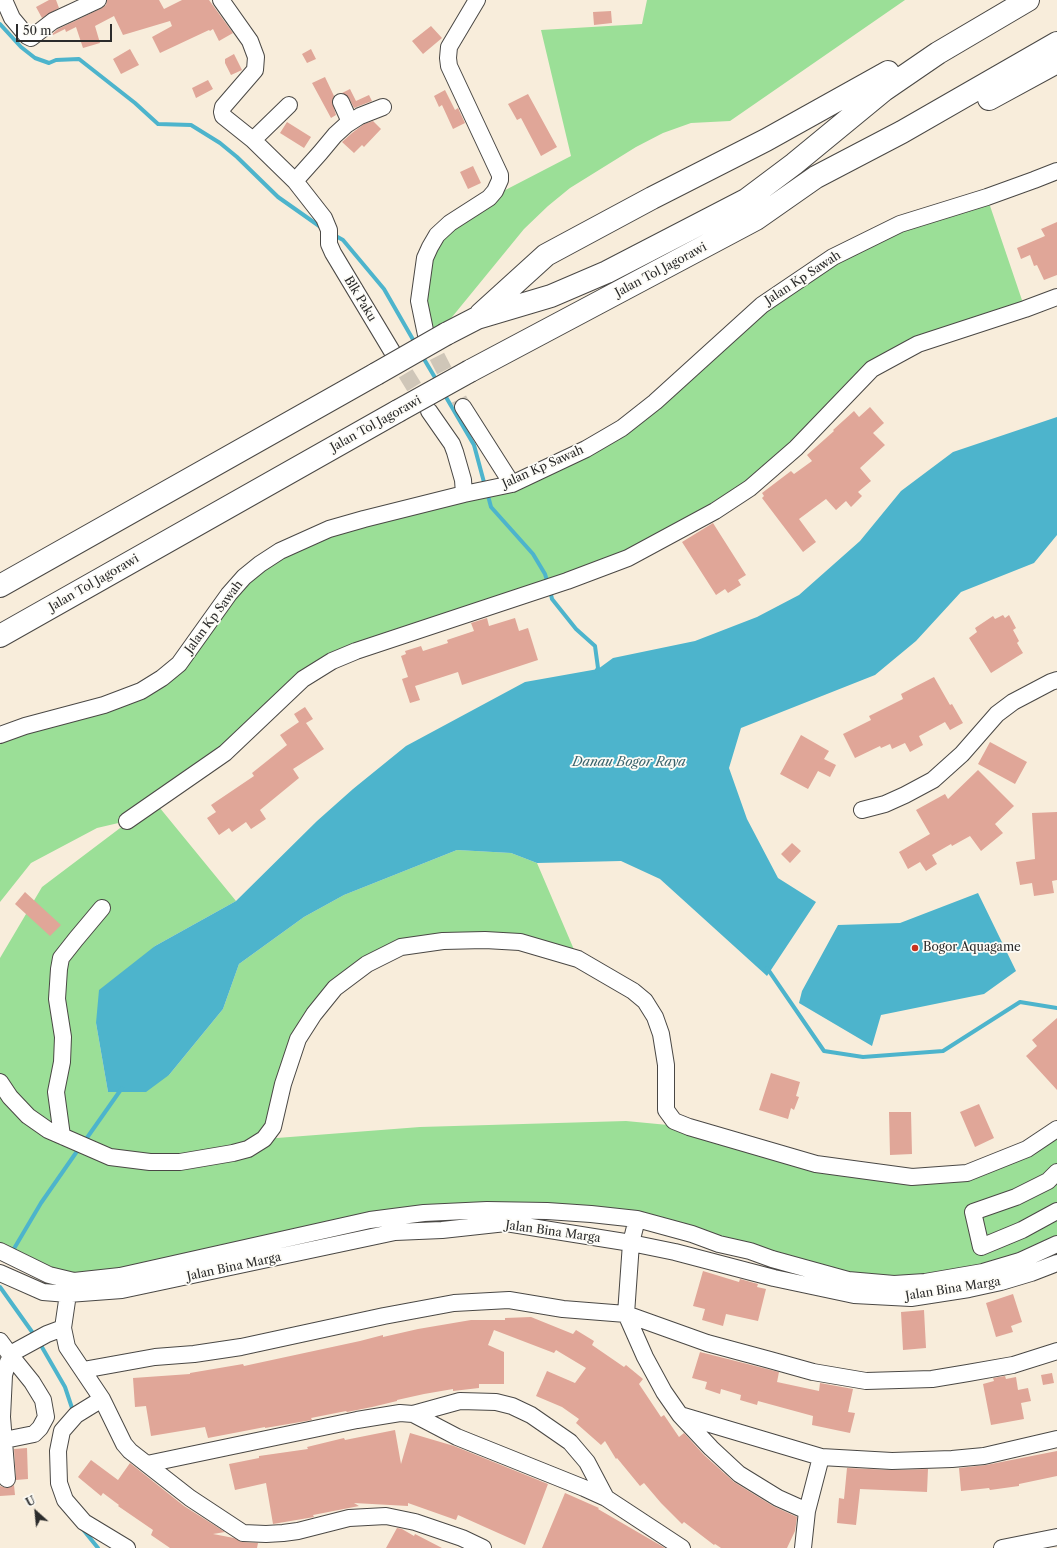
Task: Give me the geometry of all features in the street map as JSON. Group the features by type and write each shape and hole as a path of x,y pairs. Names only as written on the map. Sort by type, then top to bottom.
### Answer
{"highway":[{"path":"477,318 546,255 875,81 1000,0"},
{"path":"0,586 376,374 436,334 477,318 551,296 607,272 746,200 794,164 884,90 938,52 1028,0"},
{"path":"756,219 816,177 902,132 1057,43"},
{"path":"756,219 780,211 1057,62"},
{"name":"Jalan Tol Jagorawi","path":"0,636 470,371 756,219"}],"street":[{"path":"4,0 12,18 27,36 35,34 53,21 98,0"},
{"name":"Blk Paku","path":"221,0 250,41 256,57 255,70 223,108 222,112 227,119 253,140 295,181 324,218 339,264 393,353"},
{"path":"436,334 419,301 425,258 437,235 450,223 489,198 495,191 500,180 500,175 449,66 449,47 477,0"},
{"path":"341,102 350,122"},
{"path":"253,140 290,105"},
{"path":"295,181 335,134 360,116 383,107"},
{"name":"Jalan Kp Sawah","path":"0,735 25,726 104,705 141,691 162,678 179,664 229,594 244,577 260,564 280,552 330,529 364,519 468,493 509,485 586,449 622,428 655,402 762,305 833,257 900,224 987,197 1057,171"},
{"path":"127,821 225,753 303,678 332,661 356,651 567,581 628,558 709,515 750,488 796,448 872,369 918,344 1057,297"},
{"path":"463,407 509,485"},
{"path":"429,411 452,444 468,493"},
{"path":"862,810 885,804 912,792 933,780 962,754 997,714 1013,702 1057,680"},
{"path":"64,1137 56,1092 62,1062 63,1037 57,999 59,969 61,958 102,908"},
{"path":"0,1082 10,1098 28,1116 48,1130 110,1157 150,1162 180,1162 248,1149 264,1139 273,1127 283,1084 298,1039 314,1014 335,988 367,964 402,947 443,941 485,940 520,942 578,959 633,991 645,1001 655,1017 661,1034 666,1065 666,1110 674,1121 689,1127 816,1164 912,1178 967,1173 1027,1149 1057,1129"},
{"path":"1057,1172 1048,1181 1016,1197 972,1212 981,1247 1022,1230 1057,1211"},
{"name":"Jalan Bina Marga","path":"0,1273 43,1292 370,1220 424,1213 487,1210 547,1211 637,1219 692,1234 718,1244 750,1251 772,1259 848,1280 894,1284 925,1282 983,1272 1020,1261 1057,1244"},
{"path":"637,1219 630,1243 626,1314 649,1364 664,1392 680,1414 711,1448 739,1474 778,1498 807,1511"},
{"name":"Jalan Bina Marga","path":"71,1287 122,1290 395,1232 442,1230 506,1223 630,1243 675,1252 774,1278 854,1295 911,1298 969,1289 1032,1274 1057,1263"},
{"path":"0,1251 71,1287 63,1328 67,1347 102,1398 124,1444 130,1451 190,1498 243,1533 283,1533 298,1531 349,1518 386,1516 415,1522 462,1538 483,1548"},
{"path":"84,1370 155,1357 194,1354 241,1347 384,1316 454,1304 509,1300 563,1309 626,1314 728,1349 813,1372 866,1382 932,1379 1013,1365 1057,1351"},
{"path":"7,1479 2,1441 4,1375 12,1354 48,1334 63,1328"},
{"path":"0,1341 12,1354 44,1400 46,1417 40,1428 34,1434 2,1441"},
{"path":"102,1398 76,1415 62,1431 58,1451 59,1483 65,1500 84,1522 127,1548"},
{"path":"147,1464 357,1420 400,1413 413,1414 460,1401 496,1402 512,1406 531,1415 570,1442 587,1462 606,1498"},
{"path":"413,1414 457,1437 606,1498 682,1548"},
{"path":"680,1414 821,1457 892,1460 952,1460 984,1456 1057,1439"},
{"path":"803,1548 807,1511 821,1457"},
{"path":"1002,1548 1057,1537"}],"green space":[{"path":"647,0 905,0 730,121 691,123 663,133 636,147 570,188 548,206 524,229 430,344 422,279 427,255 488,199 571,156 541,30 642,24"},
{"path":"987,197 1025,309 872,369 797,448 667,538 332,661 155,802 236,901 155,946 96,1023 108,1092 169,1075 223,1009 239,964 304,917 344,895 457,850 511,853 537,863 578,959 520,942 443,941 367,964 298,1039 264,1139 420,1127 626,1121 689,1127 816,1164 967,1173 1057,1128 1057,1244 1043,1251 894,1284 637,1219 424,1213 74,1281 0,1251 0,958 42,887 140,813 127,821 97,828 31,863 0,902 0,735 162,678 229,594 280,551 506,485 623,427 833,257"}],"water":[{"name":"Danau Bogor Raya","path":"1057,417 1057,535 1034,563 961,592 916,641 875,675 741,728 729,768 747,819 778,878 816,902 767,976 660,879 621,861 537,863 511,853 457,850 344,895 304,917 239,964 223,1009 169,1075 146,1092 108,1092 96,1023 99,990 155,946 236,901 317,821 353,789 406,746 525,682 598,669 613,658 695,641 757,617 799,595 860,541 901,491 953,452"},
{"name":"Bogor Aquagame","path":"978,893 1016,971 984,994 881,1015 872,1046 799,1003 802,991 838,925 900,923"}],"building":[{"path":"49,0 56,0 59,8 42,18 36,7"},
{"path":"107,0 159,0 164,9 182,0 209,0 233,33 219,41 213,29 210,31 209,30 160,53 152,37 172,26 170,21 123,35 114,16 95,26 100,43 83,48 76,27 66,32 65,29 51,36 58,29 102,8 106,5"},
{"path":"611,11 612,23 594,25 593,12"},
{"path":"431,26 442,38 423,54 412,41"},
{"path":"130,49 139,65 121,74 113,59"},
{"path":"311,49 316,59 307,63 302,54"},
{"path":"234,54 242,70 231,75 225,63 225,59"},
{"path":"325,77 334,96 332,101 336,115 331,118 312,83"},
{"path":"208,80 213,89 196,98 192,88"},
{"path":"350,89 356,101 369,95 372,101 354,108 349,98 342,93"},
{"path":"445,90 455,110 458,108 465,123 453,129 442,105 439,107 434,96"},
{"path":"528,94 557,147 541,156 521,118 517,120 508,104"},
{"path":"373,121 381,129 364,147 362,145 354,153 342,142 364,124"},
{"path":"287,122 311,137 304,148 280,133"},
{"path":"473,166 481,183 468,189 460,172"},
{"path":"1057,222 1057,275 1044,280 1037,265 1034,266 1030,255 1021,259 1017,248 1045,236 1041,229"},
{"path":"870,407 884,423 873,433 885,445 860,468 871,481 858,492 862,496 851,507 846,501 836,510 826,499 799,519 816,542 803,552 762,498 764,496 762,493 791,471 794,474 812,461 807,455 854,411 859,417"},
{"path":"713,523 746,575 738,580 741,585 728,593 725,589 716,595 682,542"},
{"path":"1003,615 1005,618 1009,615 1016,628 1013,630 1019,641 1017,643 1023,653 991,673 969,638 977,632 975,628 993,616 995,619"},
{"path":"487,618 489,626 515,618 519,631 528,628 538,660 462,685 458,672 415,686 420,700 410,703 402,679 408,677 401,656 406,654 405,651 421,646 423,651 448,643 447,640 474,631 471,623"},
{"path":"934,677 950,705 952,704 963,723 950,730 945,722 919,736 923,745 910,752 905,743 892,749 890,744 881,748 880,746 855,758 843,734 871,720 869,716 903,699 901,694"},
{"path":"305,707 313,719 306,723 324,749 293,769 299,778 260,810 266,819 251,829 246,822 232,832 229,828 219,835 207,818 216,812 211,805 254,776 252,773 287,745 280,735 299,722 294,714"},
{"path":"801,735 829,751 824,759 836,765 830,777 818,771 808,789 780,774"},
{"path":"990,742 1027,762 1015,784 978,764"},
{"path":"978,770 1014,806 995,824 1003,833 981,851 970,836 952,846 951,844 932,855 937,864 926,871 920,862 908,869 899,852 930,834 916,810 945,794 948,799"},
{"path":"1057,812 1057,880 1052,881 1054,893 1034,896 1032,883 1020,885 1016,862 1035,859 1032,813"},
{"path":"792,843 801,851 790,863 781,854"},
{"path":"25,892 61,925 50,936 15,904"},
{"path":"1057,1018 1057,1090 1026,1056 1037,1046 1032,1040"},
{"path":"771,1073 800,1082 796,1096 799,1097 794,1110 791,1108 788,1119 759,1110"},
{"path":"979,1104 994,1138 975,1147 960,1112"},
{"path":"889,1112 911,1112 912,1154 890,1155"},
{"path":"703,1271 739,1282 740,1279 758,1284 757,1287 766,1289 758,1321 726,1314 723,1326 702,1320 705,1309 693,1306"},
{"path":"1013,1294 1022,1322 1011,1326 1013,1332 996,1337 986,1303"},
{"path":"924,1310 926,1348 903,1350 901,1312"},
{"path":"531,1317 573,1334 576,1330 594,1341 592,1345 624,1367 626,1365 643,1379 639,1384 661,1417 664,1415 679,1437 684,1433 704,1455 734,1482 773,1506 797,1517 795,1531 787,1548 721,1548 715,1544 714,1545 684,1522 682,1524 644,1483 640,1486 617,1458 616,1459 605,1441 601,1445 576,1423 579,1419 562,1407 536,1396 547,1371 575,1383 586,1368 556,1350 554,1353 494,1330 488,1345 504,1352 504,1384 479,1384 479,1388 453,1391 453,1389 424,1394 372,1407 311,1418 312,1420 208,1438 205,1427 151,1436 146,1406 135,1407 133,1378 190,1374 243,1364 244,1366 383,1335 383,1337 418,1329 471,1320 505,1320 505,1318"},
{"path":"700,1352 779,1372 777,1382 819,1391 820,1383 853,1389 848,1412 855,1413 850,1433 812,1425 813,1416 758,1401 757,1405 740,1400 741,1395 721,1389 720,1394 705,1389 707,1382 692,1378"},
{"path":"1052,1373 1054,1383 1043,1385 1041,1375"},
{"path":"1005,1376 1006,1379 1016,1377 1018,1390 1028,1388 1031,1401 1021,1403 1024,1419 991,1425 983,1384 994,1381 993,1378"},
{"path":"395,1430 401,1464 410,1433 454,1446 548,1484 525,1545 458,1515 456,1520 408,1503 408,1506 354,1503 359,1506 313,1515 314,1517 273,1524 266,1483 235,1490 229,1464 259,1458 259,1456 308,1449 307,1447 344,1438 345,1440"},
{"path":"27,1448 28,1479 16,1480 14,1449"},
{"path":"1057,1451 1057,1476 1019,1484 1019,1486 990,1490 989,1488 961,1491 959,1468 986,1465"},
{"path":"91,1460 118,1480 130,1463 184,1506 225,1532 213,1534 234,1538 242,1542 258,1543 257,1548 170,1548 151,1535 153,1530 118,1506 119,1505 103,1493 101,1496 78,1477"},
{"path":"847,1468 892,1470 928,1469 927,1492 860,1489 856,1525 837,1523 839,1498 844,1499"},
{"path":"14,1485 15,1495 0,1496 0,1486 7,1488"},
{"path":"565,1493 599,1508 598,1509 665,1548 542,1548"},
{"path":"397,1528 402,1529 414,1536 415,1534 442,1548 386,1548"}],"waterway":[{"path":"0,24 21,47 35,58 49,63 56,60 79,59 135,103 158,124 191,125 220,143 237,157 278,197 322,228"},
{"path":"334,235 343,240 384,289 415,343"},
{"path":"421,354 437,381"},
{"path":"443,392 474,445 485,486"},
{"path":"487,492 491,507 533,554 545,574 548,584"},
{"path":"550,590 552,599 576,629 595,646 598,668 596,672"},
{"path":"767,968 824,1051 863,1057 943,1051 1020,1002 1057,1008"},
{"path":"84,1142 122,1088"},
{"path":"12,1252 41,1203 80,1147"},
{"path":"0,1287 35,1336"},
{"path":"39,1342 65,1387 73,1411 72,1412"},
{"path":"81,1527 98,1548"}],"tunnel":[{"path":"426,335 463,407"},
{"path":"393,353 426,406"}],"place":[{"name":"Bogor Aquagame","path":"915,948"}]}
